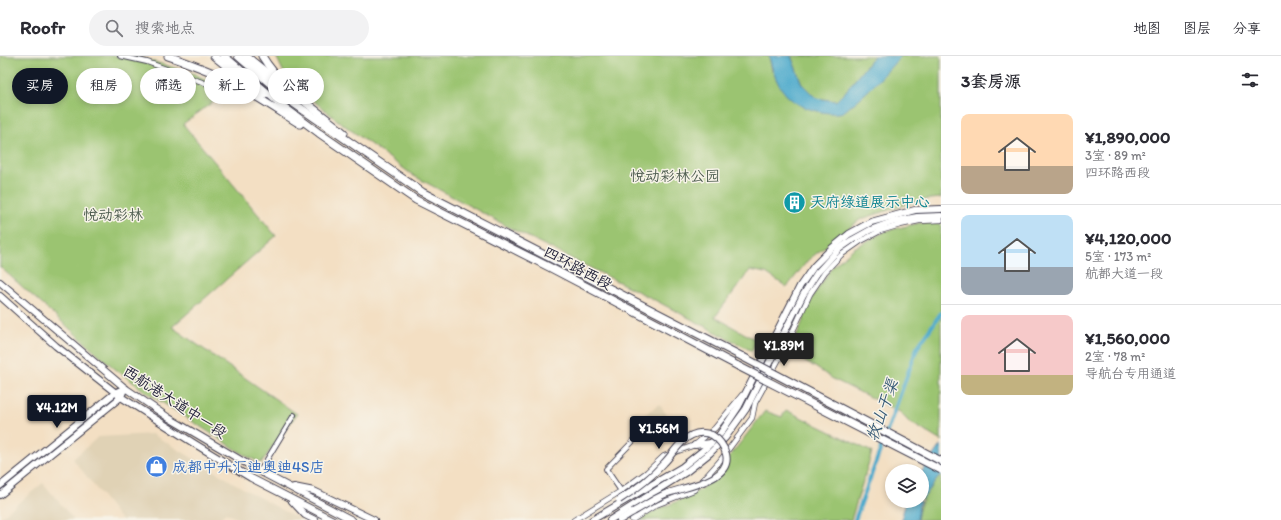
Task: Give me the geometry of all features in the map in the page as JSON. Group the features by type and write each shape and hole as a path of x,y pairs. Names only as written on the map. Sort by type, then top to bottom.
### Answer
{"highway":[{"path":"168,56 206,70 227,80 294,120"},
{"path":"214,56 294,120 308,130 319,134"},
{"name":"四环路西段","path":"224,56 284,107 319,134 416,200 556,270 738,366 941,470"},
{"name":"四环路西段","path":"238,56 290,100 422,192 743,357 941,461"},
{"path":"246,56 268,74"},
{"path":"262,56 271,68"},
{"path":"306,104 333,124 365,152"}],"main road":[{"path":"590,520 682,466 720,434 740,406 800,286 814,266 832,248 849,234 871,222 915,210 941,209"},
{"path":"610,520 686,472 726,438 746,409 803,295 817,273 839,250 852,240 870,230 892,222 917,217 941,216"},
{"name":"西航港大道中一段","path":"0,282 125,388 169,418 260,471 352,520"},
{"name":"西航港大道中一段","path":"0,296 56,346 121,397 251,478 333,520"},
{"path":"0,486 116,392 125,388"},
{"path":"0,495 121,397 125,388"},
{"path":"590,520 635,490 655,472 690,435 698,432 707,433 715,437 724,447 727,458 726,464 720,474 712,479 665,495 634,518 620,520"},
{"path":"695,445 711,443"},
{"path":"284,484 314,491 374,520"},
{"path":"286,496 305,514 315,520"}],"street":[{"path":"120,56 148,62 204,83"},
{"path":"634,518 656,506 694,490 719,462 752,418 755,403 759,394 784,348 810,294 818,281 841,255 861,241 880,231 900,224 941,220"},
{"path":"574,520 647,472 664,456 695,445 715,428 749,387"},
{"path":"260,471 294,415"},
{"path":"620,491 606,469 641,433"}],"shaded area":[{"path":"659,404 670,419 646,438 634,423"},
{"path":"152,434 251,493 301,520 240,520 226,513 217,520 121,520 73,459 98,437"},
{"path":"43,483 74,520 0,520 0,518"}],"green space":[{"name":"悦动彩林","path":"0,56 135,56 175,68 140,68 140,104 196,104 196,75 204,79 204,104 210,104 183,124 276,236 172,327 297,414 261,463 248,457 146,392 114,368 0,267"},
{"name":"悦动彩林公园","path":"276,56 769,56 772,71 825,112 843,112 859,99 901,56 941,56 941,198 920,200 861,219 808,260 787,287 766,273 750,270 715,317 756,340 752,351 649,297 514,230 414,176 317,104 324,104 324,68 282,68"},
{"path":"791,56 874,56 836,101 816,98 802,84"},
{"path":"919,223 941,224 941,441 908,421 900,412 833,379 815,367 790,354 811,300 832,267 854,248 886,231"},
{"path":"786,410 872,452 851,520 640,520 654,511 700,490 716,474 765,411 782,417"},
{"path":"939,477 941,478 941,520 917,520 920,508 929,508 930,488"}],"water":[{"path":"769,56 791,56 802,84 816,98 836,101 874,56 901,56 860,99 841,113 835,113 810,109 800,105 785,94 775,77"},
{"path":"941,444 941,474 929,490 929,464 927,464"},
{"path":"904,508 919,508 917,520 901,520"}],"waterway":[{"name":"牧山干渠","path":"855,520 917,348 941,313"}],"tunnel":[{"path":"250,68 263,58"}],"place":[{"name":"天府绿道展示中心","path":"795,202"},
{"name":"成都中升汇迪奥迪4S店","path":"156,467"}]}
